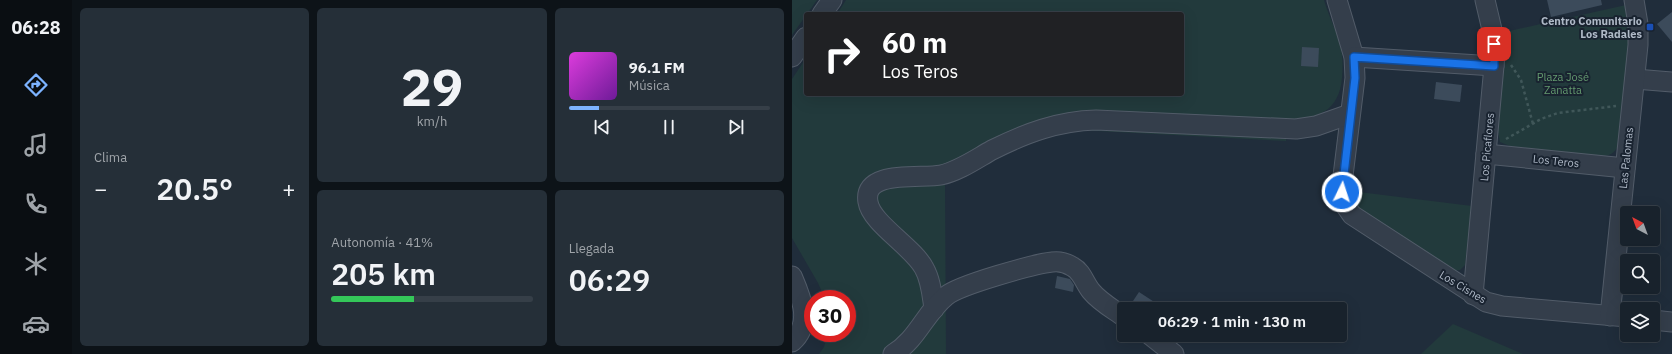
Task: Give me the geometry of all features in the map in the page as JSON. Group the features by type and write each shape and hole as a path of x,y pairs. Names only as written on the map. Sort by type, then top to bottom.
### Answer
{"street":[{"path":"823,12 832,0"},
{"path":"934,309 930,285 924,268 913,254 878,220 869,208 868,194 871,188 884,179 932,176 948,173 1026,134 1067,122 1096,120 1296,129 1316,126 1350,114 1355,78 1354,57 1336,0"},
{"name":"Los Picaflores","path":"1473,295 1486,154 1501,64 1485,0"},
{"name":"Las Palomas","path":"1618,317 1625,168 1635,79 1638,34 1634,0"},
{"path":"792,57 804,40"},
{"path":"1354,57 1501,64"},
{"path":"1635,79 1672,82"},
{"name":"Los Cisnes","path":"1350,114 1342,184 1345,205 1357,219 1486,302 1502,306 1618,317"},
{"name":"Los Teros","path":"1486,154 1625,168"},
{"path":"893,354 910,340 946,296 961,287 1054,262 1061,262 1080,272 1096,296 1117,312"},
{"path":"792,276 804,310 800,331 792,342"},
{"path":"1660,321 1672,322"},
{"path":"1159,342 1174,354"}],"path":[{"path":"1501,64 1514,68 1521,80 1533,124"},
{"path":"1500,142 1533,124 1558,113 1623,106"}],"green space":[{"path":"792,0 817,0 808,12 804,12 804,18 792,35"},
{"path":"846,0 1324,0 1341,48 1342,78 1337,98 1325,111 1309,117 1288,119 1286,141 1079,130 1038,138 945,182 946,354 819,354 825,342 856,342 856,290 821,290 792,238 792,79 804,61 804,96 1184,96 1184,12 838,12"},
{"name":"Plaza José Zanatta","path":"1626,5 1630,34 1618,146 1615,151 1609,155 1602,156 1510,146 1500,142 1498,132 1503,59 1500,33"},
{"path":"1351,191 1472,206 1465,265 1460,270 1453,271 1362,211 1355,204"},
{"path":"1453,324 1523,354 1421,354"}],"building":[{"path":"1547,0 1601,0 1602,5 1551,17"},
{"path":"1672,12 1672,42 1657,24"},
{"path":"1302,47 1319,48 1318,67 1301,66"},
{"path":"1436,82 1462,85 1460,102 1434,99"},
{"path":"1057,276 1070,279 1074,285 1073,292 1055,288"},
{"path":"1139,292 1154,302 1132,302"}],"place":[{"name":"Centro Comunitario Los Radales","path":"1650,27"}],"route":[{"path":"1342,192 1355,78 1354,57 1494,66 1494,44"}]}
